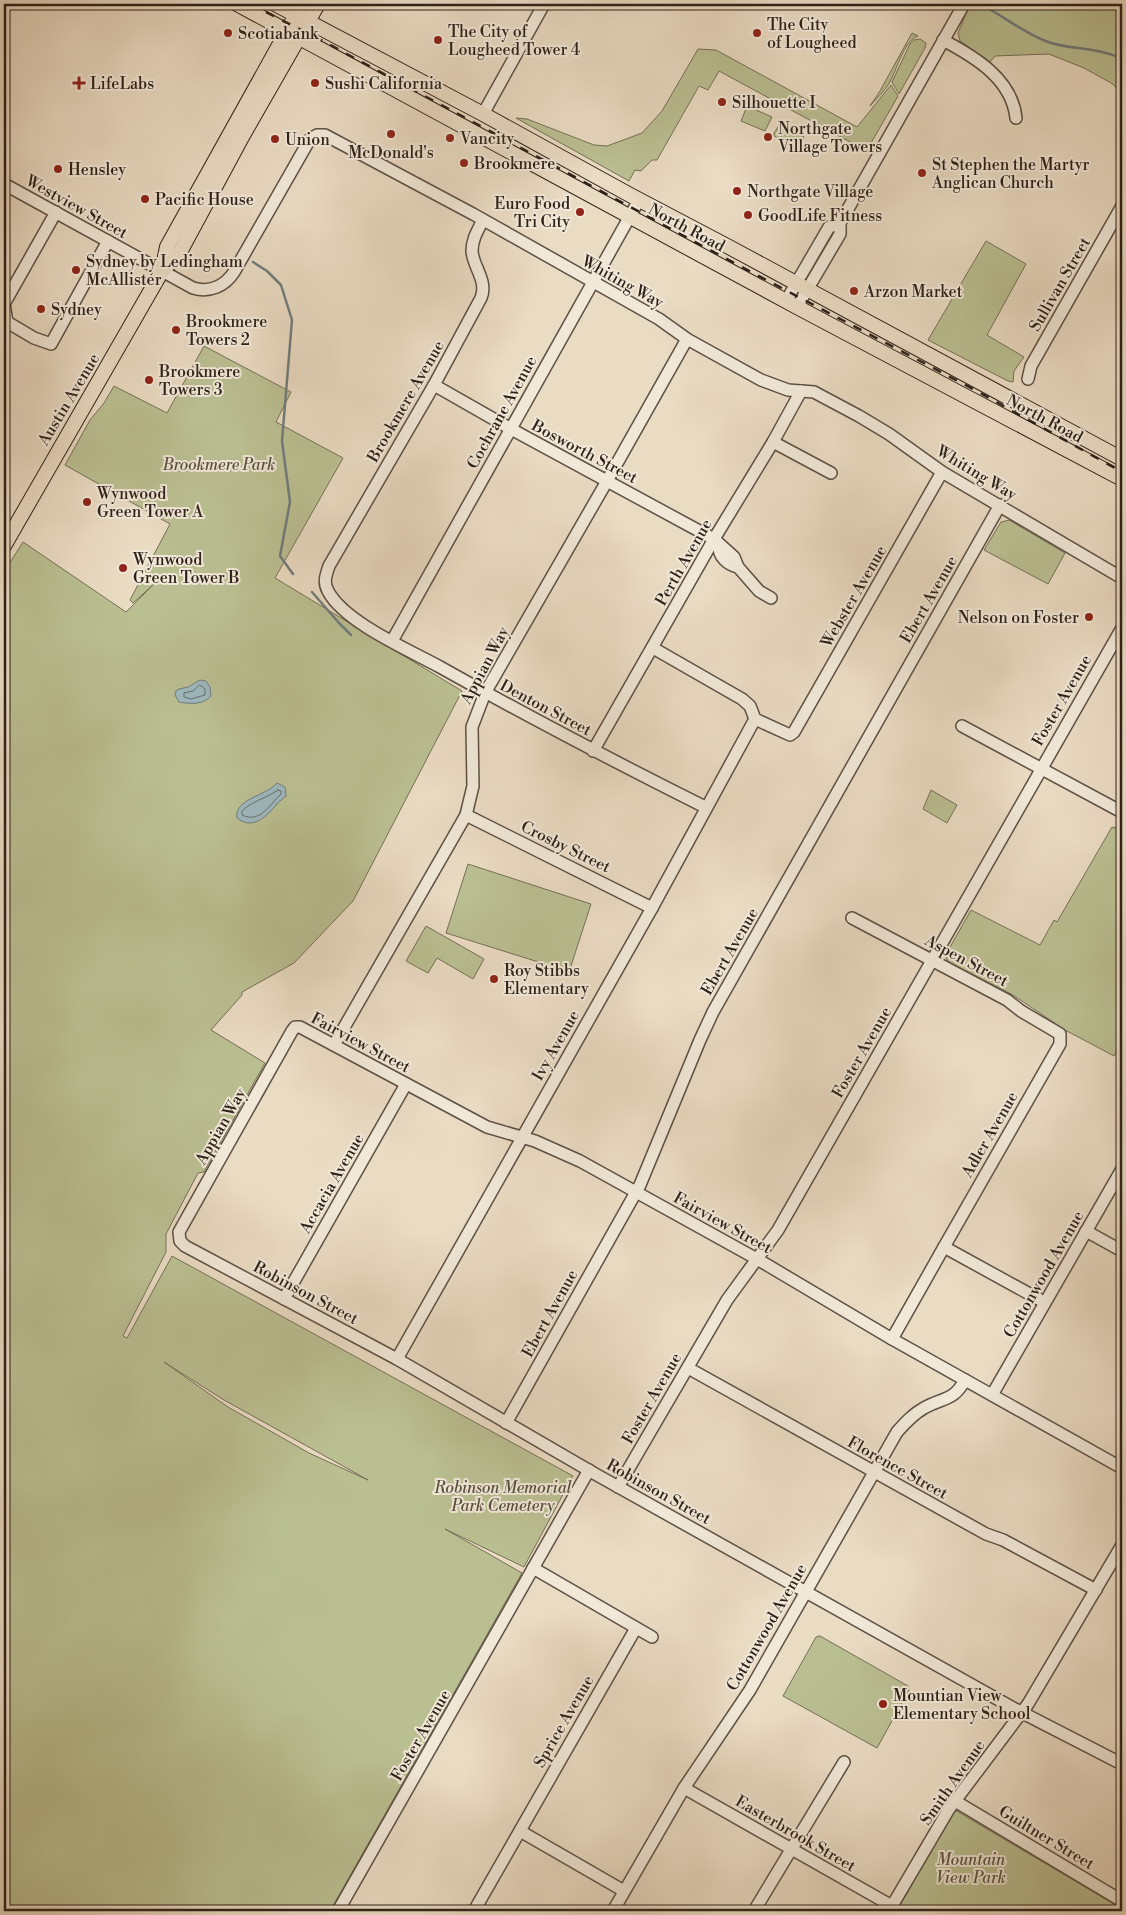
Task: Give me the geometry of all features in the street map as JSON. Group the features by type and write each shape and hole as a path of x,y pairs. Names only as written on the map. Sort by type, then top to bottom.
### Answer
{"main road":[{"name":"North Road","path":"237,4 792,304 1122,479"},
{"name":"North Road","path":"275,4 302,13 639,200 1122,459"},
{"name":"Austin Avenue","path":"4,546 162,271 179,254 236,134 293,33 302,13 318,4"}],"street":[{"path":"483,114 544,4"},
{"path":"792,304 802,287 829,227 840,223 964,4"},
{"path":"943,40 976,60 997,79 1014,104 1016,118"},
{"name":"Whiting Way","path":"162,271 193,288 202,290 217,288 226,282 234,272 310,139 320,134 330,137 659,319 687,338 761,380 788,390 814,392 864,419 942,472 1122,578"},
{"name":"Westview Street","path":"4,184 162,271"},
{"name":"Cochrane Avenue","path":"392,641 639,200"},
{"name":"Sullivan Street","path":"1028,379 1031,366 1122,206"},
{"path":"56,212 4,304 7,322 34,338 51,344 108,241"},
{"name":"Brookmere Avenue","path":"328,592 325,576 329,566 434,385 483,294 483,283 472,250 474,238 483,220"},
{"name":"Appian Way","path":"334,1045 466,815 473,786 472,727 484,693 607,481 687,338"},
{"name":"Bosworth Street","path":"434,385 717,542 723,558 729,564 738,567 759,591 772,598"},
{"name":"Perth Avenue","path":"594,751 652,648 717,542 801,391"},
{"path":"774,442 831,473"},
{"name":"Webster Avenue","path":"755,719 790,735 794,732 942,472"},
{"name":"Ebert Avenue","path":"506,1423 636,1192 713,1012 1000,505"},
{"name":"Denton Street","path":"328,592 348,614 392,641 484,693 705,807"},
{"name":"Foster Avenue","path":"618,1487 728,1300 782,1222 1122,628"},
{"path":"652,648 742,699 750,706 755,719"},
{"name":"Ivy Avenue","path":"396,1359 652,908 705,807 755,719"},
{"path":"962,726 1120,811"},
{"name":"Crosby Street","path":"466,815 652,908"},
{"name":"Aspen Street","path":"852,918 1007,1000 1021,1011 1058,1031 1060,1037"},
{"name":"Appian Way","path":"183,1243 179,1238 179,1230 292,1031 298,1027"},
{"name":"Fairview Street","path":"298,1027 487,1126 535,1141 636,1192 1122,1468"},
{"name":"Adler Avenue","path":"892,1339 1060,1044 1060,1037"},
{"name":"Accacia Avenue","path":"284,1299 406,1084"},
{"name":"Cottonwood Avenue","path":"992,1395 1122,1169"},
{"path":"1086,1231 1122,1251"},
{"name":"Robinson Street","path":"183,1243 396,1359 618,1487 807,1591 1022,1713 1122,1764"},
{"path":"944,1247 1044,1302"},
{"name":"Florence Street","path":"688,1368 986,1534 1003,1540 1096,1590"},
{"name":"Cottonwood Avenue","path":"612,1911 684,1788 750,1690 897,1432 924,1409 953,1396 958,1392 965,1380"},
{"name":"Foster Avenue","path":"338,1911 589,1470"},
{"name":"Smith Avenue","path":"891,1909 955,1801 1022,1713 1096,1590 1119,1558 1122,1545"},
{"path":"534,1568 652,1637"},
{"name":"Sprice Avenue","path":"474,1911 636,1628"},
{"path":"754,1911 844,1762"},
{"name":"Easterbrook Street","path":"684,1788 791,1848 891,1909"},
{"name":"Guiltner Street","path":"955,1801 1122,1901"},
{"path":"520,1832 624,1891"}],"green space":[{"path":"970,4 1122,4 1122,95 1113,84 1084,68 1049,54 995,56 990,62 960,41 958,33"},
{"path":"912,33 918,36 909,43 888,85 870,106 880,91"},
{"path":"920,39 926,43 925,48 899,94 892,82 910,44 914,40"},
{"path":"698,49 716,50 857,127 891,85 898,96 865,150 719,71 708,90 699,86 657,160 652,160 641,171 635,170 629,181 516,118 527,119 594,145 607,146 642,133 662,111"},
{"path":"747,106 772,117 765,131 741,121"},
{"path":"781,122 804,137 795,150 773,135"},
{"path":"986,241 1026,264 987,335 1024,357 1014,371 1013,382 928,340"},
{"path":"204,346 291,392 276,422 343,458 275,578 462,691 353,901 294,963 242,992 242,995 211,1030 265,1063 204,1172 198,1173 166,1234 166,1252 123,1336 127,1338 172,1256 573,1476 524,1567 445,1529 522,1573 330,1911 4,1911 4,572 23,542 126,612 154,584 133,603 130,600 170,524 65,465 90,420 104,403 114,386 167,413","holes":["164,1362 224,1400 368,1480 309,1453 228,1407"]},
{"path":"1009,520 1065,553 1048,584 984,550 1001,522"},
{"path":"931,790 957,805 947,823 923,809"},
{"path":"1120,821 1122,822 1122,1042 1114,1056 1067,1031 1064,1032 1059,1026 1013,995 948,962 944,953 950,947 971,910 1040,945 1054,920 1057,922 1112,827 1115,828"},
{"path":"468,864 591,904 570,969 564,970 446,933"},
{"path":"426,926 484,959 473,979 437,958 428,973 406,961"},
{"path":"820,1636 908,1686 909,1690 877,1748 783,1696 816,1637"},
{"name":"Mountain View Park","path":"955,1810 1122,1909 1122,1911 906,1911 899,1907"}],"water":[{"path":"200,680 206,681 210,687 211,696 200,702 179,702 175,695 176,691"},
{"path":"277,783 285,787 286,796 269,813 259,820 249,823 237,818 240,806"}],"waterway":[{"path":"980,4 1030,34 1048,42 1102,52 1120,58"},
{"path":"253,262 267,271 281,285 292,320 282,441 290,502 280,556 293,574"},
{"path":"312,592 351,635"}],"railway":[{"path":"250,4 321,40 736,264 975,390 1122,472"}],"place":[{"name":"Scotiabank","path":"228,33"},
{"name":"The City of Lougheed","path":"757,33"},
{"name":"The City of Lougheed Tower 4","path":"438,40"},
{"name":"LifeLabs","path":"79,83"},
{"name":"Sushi California","path":"315,83"},
{"name":"Silhouette I","path":"722,102"},
{"name":"McDonald's","path":"391,134"},
{"name":"Northgate Village Towers","path":"768,137"},
{"name":"Vancity","path":"450,138"},
{"name":"Union","path":"275,139"},
{"name":"Brookmere","path":"464,163"},
{"name":"Hensley","path":"58,169"},
{"name":"St Stephen the Martyr Anglican Church","path":"922,173"},
{"name":"Northgate Village","path":"737,191"},
{"name":"Pacific House","path":"145,199"},
{"name":"Euro Food Tri City","path":"580,212"},
{"name":"GoodLife Fitness","path":"748,215"},
{"name":"Sydney by Ledingham McAllister","path":"76,270"},
{"name":"Arzon Market","path":"854,291"},
{"name":"Sydney","path":"41,309"},
{"name":"Brookmere Towers 2","path":"176,330"},
{"name":"Brookmere Towers 3","path":"149,380"},
{"name":"Wynwood Green Tower A","path":"87,502"},
{"name":"Wynwood Green Tower B","path":"123,568"},
{"name":"Nelson on Foster","path":"1089,617"},
{"name":"Roy Stibbs Elementary","path":"494,979"},
{"name":"Mountian View Elementary School","path":"883,1704"}],"park label":[{"name":"Brookmere Park","path":"219,464"},
{"name":"Robinson Memorial Park Cemetery","path":"503,1496"}]}
